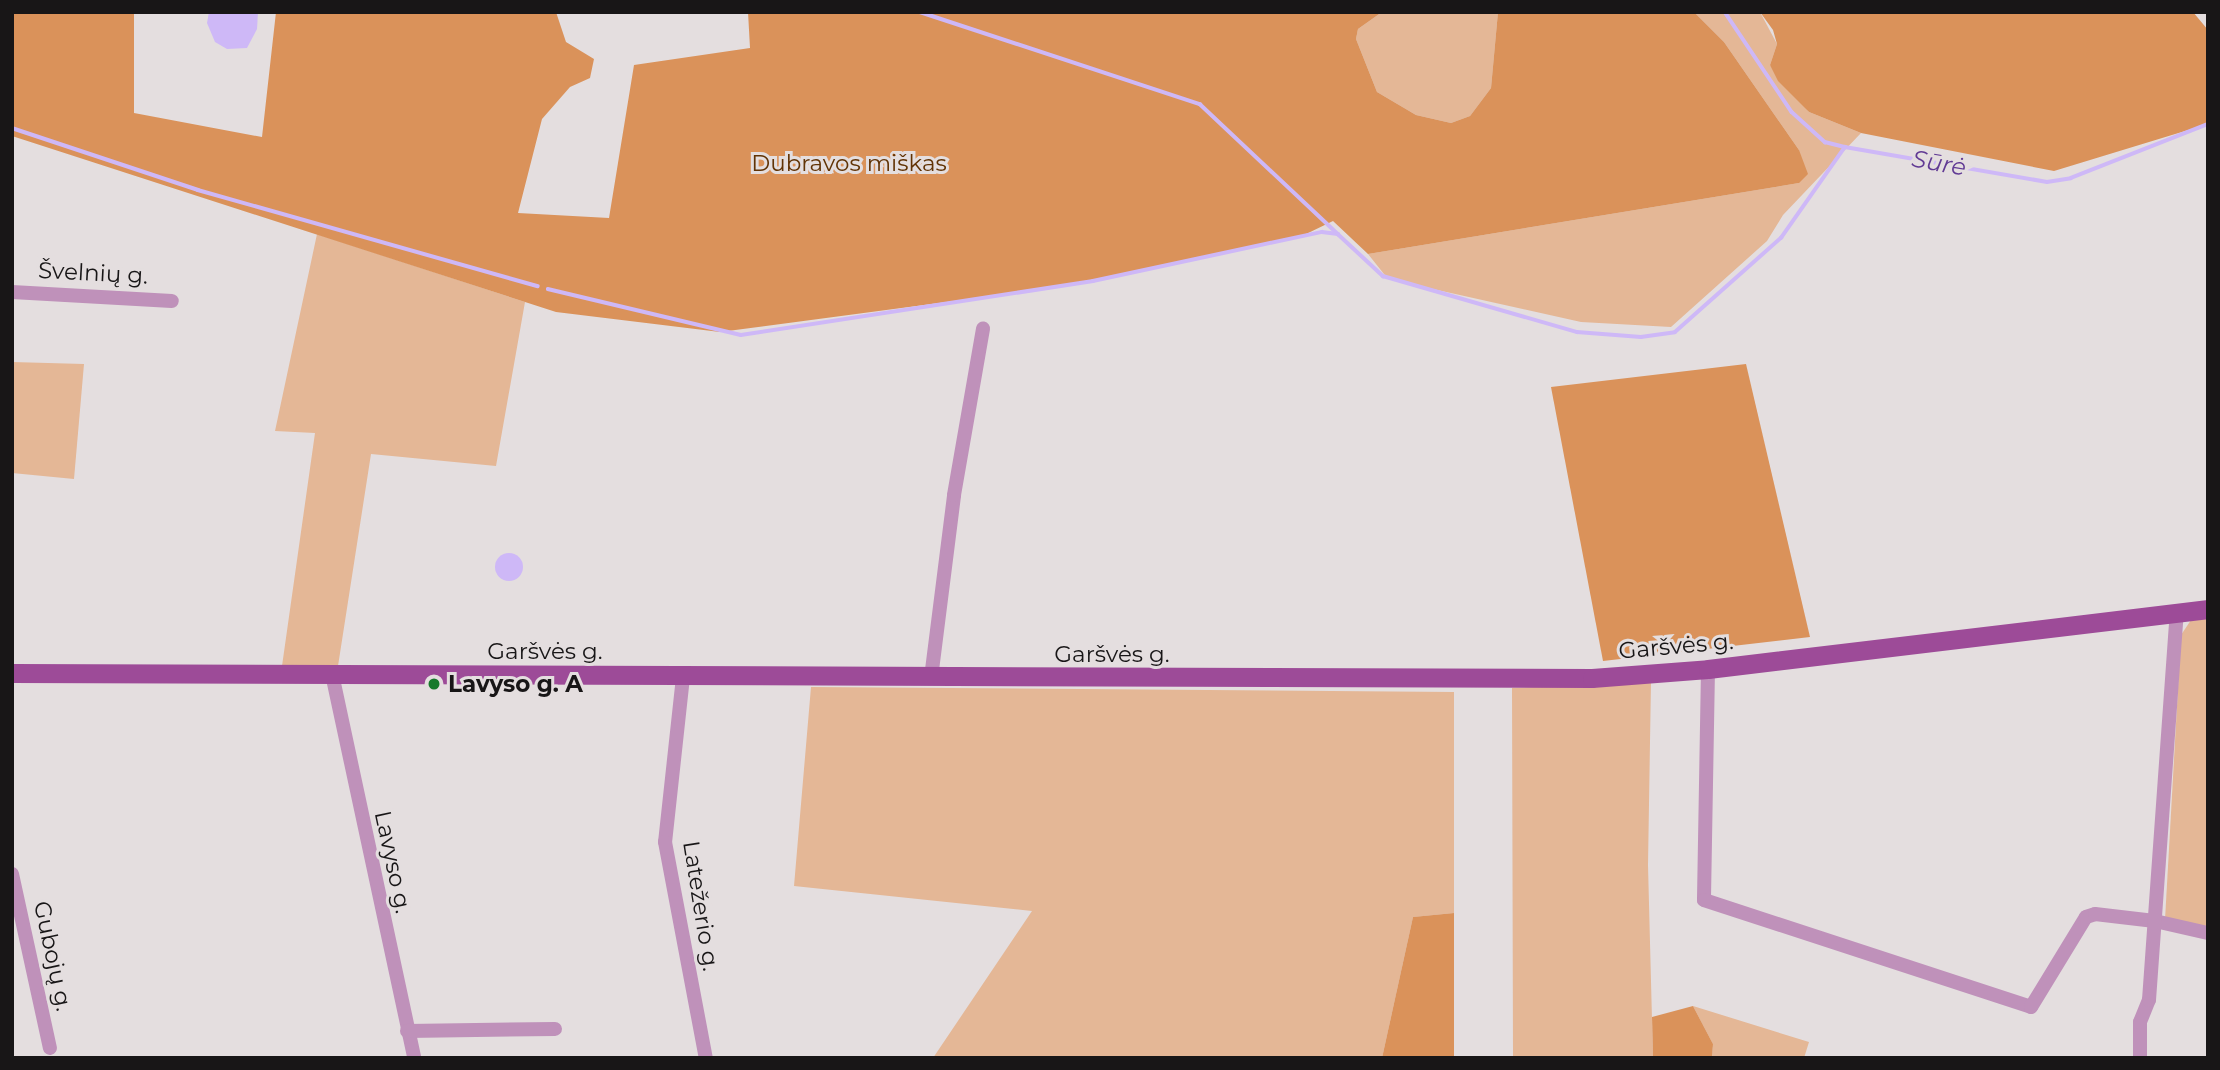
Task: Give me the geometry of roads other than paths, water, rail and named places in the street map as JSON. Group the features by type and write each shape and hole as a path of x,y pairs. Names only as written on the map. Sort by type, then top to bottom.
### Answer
{"main road":[{"name":"Garšvės g.","path":"12,673 1592,678 1708,669 2208,609"}],"street":[{"name":"Švelnių g.","path":"12,292 172,301"},
{"path":"931,678 954,495 983,329"},
{"path":"2140,1058 2140,1022 2149,1000 2177,613"},
{"path":"1708,669 1704,900 2031,1007 2086,917 2095,914 2155,921 2208,933"},
{"name":"Lavyso g.","path":"332,674 414,1058"},
{"name":"Latežerio g.","path":"683,677 665,842 706,1058"},
{"name":"Gubojų g.","path":"12,874 50,1048"},
{"path":"407,1031 555,1029"}],"waterway":[{"path":"920,12 1200,104 1338,234"},
{"name":"Sūrė","path":"1725,12 1792,112 1825,142 1845,147 2047,182 2071,178 2208,124"},
{"path":"12,128 198,190 538,286"},
{"path":"548,289 741,335 1093,281 1322,232 1338,234 1383,276 1577,332 1641,337 1675,332 1781,238 1845,147"}],"place":[{"name":"Lavyso g. A","path":"434,684"}],"park label":[{"name":"Dubravos miškas","path":"849,163"}]}
